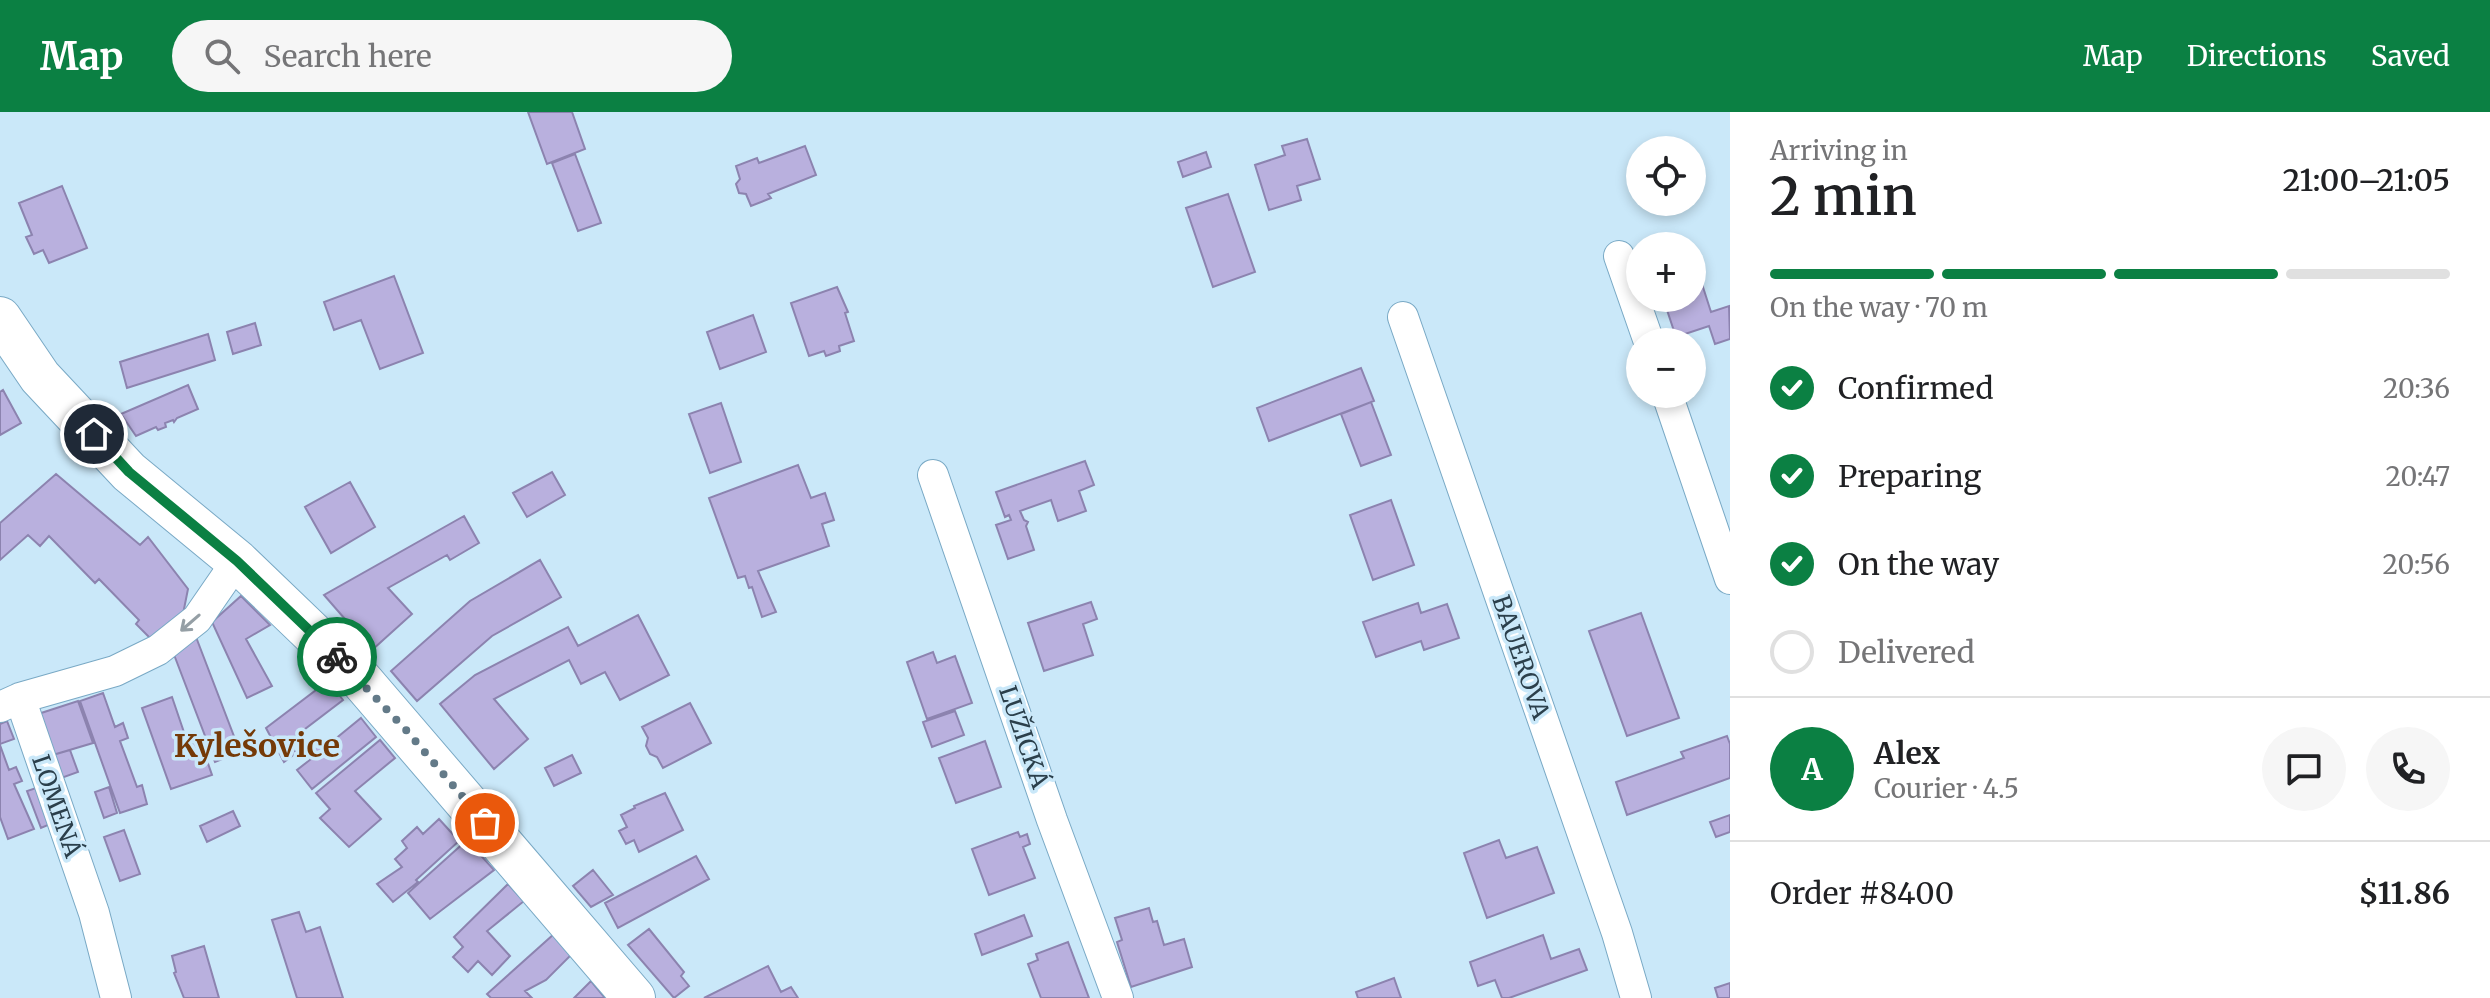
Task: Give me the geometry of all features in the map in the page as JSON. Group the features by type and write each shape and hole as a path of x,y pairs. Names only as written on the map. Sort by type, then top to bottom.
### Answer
{"main road":[{"path":"0,318 40,377 129,472 237,561 389,710 634,998"}],"street":[{"path":"1619,256 1644,328"},
{"name":"BAUEROVA","path":"1403,317 1617,933 1636,998"},
{"path":"1672,408 1730,579"},
{"name":"LUŽICKÁ","path":"933,475 1052,820 1118,998"},
{"name":"LOMENÁ","path":"116,998 94,913 10,703 115,671 158,650 197,619 237,561"}],"building":[{"path":"528,112 572,112 585,149 547,164"},
{"path":"1307,139 1320,179 1297,186 1301,200 1269,210 1255,165 1285,155 1282,146"},
{"path":"805,146 816,175 768,194 771,198 751,206 746,194 739,193 736,184 740,179 736,166 757,158 759,163"},
{"path":"1206,152 1211,167 1183,177 1178,162"},
{"path":"575,154 601,223 578,231 552,163"},
{"path":"62,186 87,248 49,263 43,250 34,254 26,237 32,235 19,203"},
{"path":"1228,194 1255,272 1213,287 1186,208"},
{"path":"394,276 423,353 380,369 361,320 334,330 324,302"},
{"path":"837,287 848,312 845,313 854,341 839,346 840,351 826,356 824,351 809,356 791,303"},
{"path":"1706,296 1711,312 1729,306 1730,339 1715,344 1709,326 1673,328 1668,312 1706,312"},
{"path":"753,315 766,352 720,369 707,332"},
{"path":"255,323 261,345 233,354 227,332"},
{"path":"208,334 215,360 127,388 120,362"},
{"path":"1361,368 1374,401 1269,441 1257,408"},
{"path":"188,385 198,409 174,422 165,423 166,427 158,430 156,427 136,436 121,414"},
{"path":"3,390 21,423 0,435 0,392"},
{"path":"1371,402 1391,455 1361,466 1341,414"},
{"path":"721,403 741,462 710,473 689,414"},
{"path":"1085,461 1094,485 1079,491 1086,511 1058,521 1051,500 1020,511 1028,522 1026,526 1034,550 1008,559 996,525 1011,520 1009,515 1005,517 996,492"},
{"path":"798,465 811,498 825,493 834,520 822,524 829,546 758,571 776,612 762,617 752,587 749,588 745,576 738,578 709,498"},
{"path":"552,472 565,495 527,517 513,493"},
{"path":"56,474 140,545 148,537 188,589 183,614 154,642 136,624 139,620 99,579 95,583 49,536 40,546 28,535 0,560 0,523"},
{"path":"350,482 375,527 331,553 305,507"},
{"path":"1391,500 1414,565 1373,580 1350,515"},
{"path":"464,516 479,543 450,560 447,555 388,588 412,614 372,650 324,595"},
{"path":"540,560 561,597 492,636 417,701 391,671 470,601"},
{"path":"241,596 270,625 246,639 272,686 247,698 212,622"},
{"path":"1091,602 1097,619 1083,624 1093,655 1044,671 1028,623"},
{"path":"1418,603 1421,613 1447,604 1459,638 1424,650 1421,641 1376,657 1363,622"},
{"path":"1641,613 1679,718 1627,736 1589,631"},
{"path":"638,615 669,675 620,700 605,672 581,684 569,660 494,699 528,739 494,769 440,704 475,675 568,627 578,646"},
{"path":"196,637 240,752 215,762 173,652"},
{"path":"933,652 937,663 955,656 972,703 927,719 907,662"},
{"path":"328,681 343,700 288,742 296,753 284,762 266,728"},
{"path":"103,693 115,727 123,723 128,738 120,741 137,787 142,785 147,804 120,813 80,701"},
{"path":"172,697 188,744 195,742 199,754 204,752 212,775 171,789 142,708"},
{"path":"78,701 93,743 46,757 32,716"},
{"path":"690,703 711,743 663,768 657,757 650,754 646,746 648,738 642,727"},
{"path":"955,711 964,735 932,747 923,722"},
{"path":"361,718 376,737 312,789 297,770 311,759 306,754 318,744 323,749"},
{"path":"7,721 14,739 0,744 0,724"},
{"path":"1727,736 1730,744 1730,778 1627,815 1616,782 1684,758 1681,752"},
{"path":"380,740 395,758 355,791 381,819 349,847 320,818 330,809 316,793"},
{"path":"985,741 1001,787 956,803 939,758"},
{"path":"0,745 9,770 16,767 22,781 14,784 34,829 8,839 0,817"},
{"path":"70,750 78,772 53,781 46,757"},
{"path":"572,755 581,773 554,786 545,768"},
{"path":"42,786 55,822 41,828 27,791"},
{"path":"109,787 117,813 104,818 95,792"},
{"path":"665,793 683,830 639,852 634,840 626,844 619,831 627,827 621,815"},
{"path":"233,811 240,826 207,842 200,826"},
{"path":"1730,815 1730,832 1716,837 1710,822"},
{"path":"439,819 459,841 393,902 377,884 402,867 395,859 407,848 402,841 417,827 423,834"},
{"path":"124,830 140,874 120,881 104,837"},
{"path":"1018,832 1020,837 1027,834 1030,844 1023,847 1035,878 989,895 972,849"},
{"path":"467,840 494,870 430,919 408,893"},
{"path":"1499,840 1506,858 1537,847 1554,893 1487,918 1464,853"},
{"path":"696,856 709,879 618,928 605,903"},
{"path":"593,870 613,895 591,907 573,886"},
{"path":"508,884 524,901 487,931 510,956 492,975 478,961 468,972 453,957 463,947 454,937"},
{"path":"1149,908 1153,922 1157,921 1164,945 1184,939 1192,967 1131,987 1117,942 1122,940 1115,918"},
{"path":"299,912 306,932 320,927 343,998 297,998 272,920"},
{"path":"1024,915 1032,936 982,955 975,934"},
{"path":"649,929 684,972 681,976 689,986 674,998 628,945"},
{"path":"554,934 571,955 546,980 525,991 532,998 491,998 487,994"},
{"path":"1543,935 1551,959 1579,949 1587,970 1509,998 1502,998 1495,980 1478,986 1470,962"},
{"path":"1068,942 1089,998 1041,998 1028,964 1038,960 1036,954"},
{"path":"204,946 219,998 184,998 174,973 172,956"},
{"path":"768,966 781,992 791,987 798,998 704,998"},
{"path":"1394,978 1401,998 1358,998 1356,992"},
{"path":"591,981 605,998 574,998"},
{"path":"1730,983 1730,998 1718,998 1715,988"}],"way so far":[{"path":"337,657 406,730 485,823"}],"district":[{"name":"Kylešovice","path":"257,746"}],"route":[{"path":"94,434 129,472 237,561 337,657"}]}
